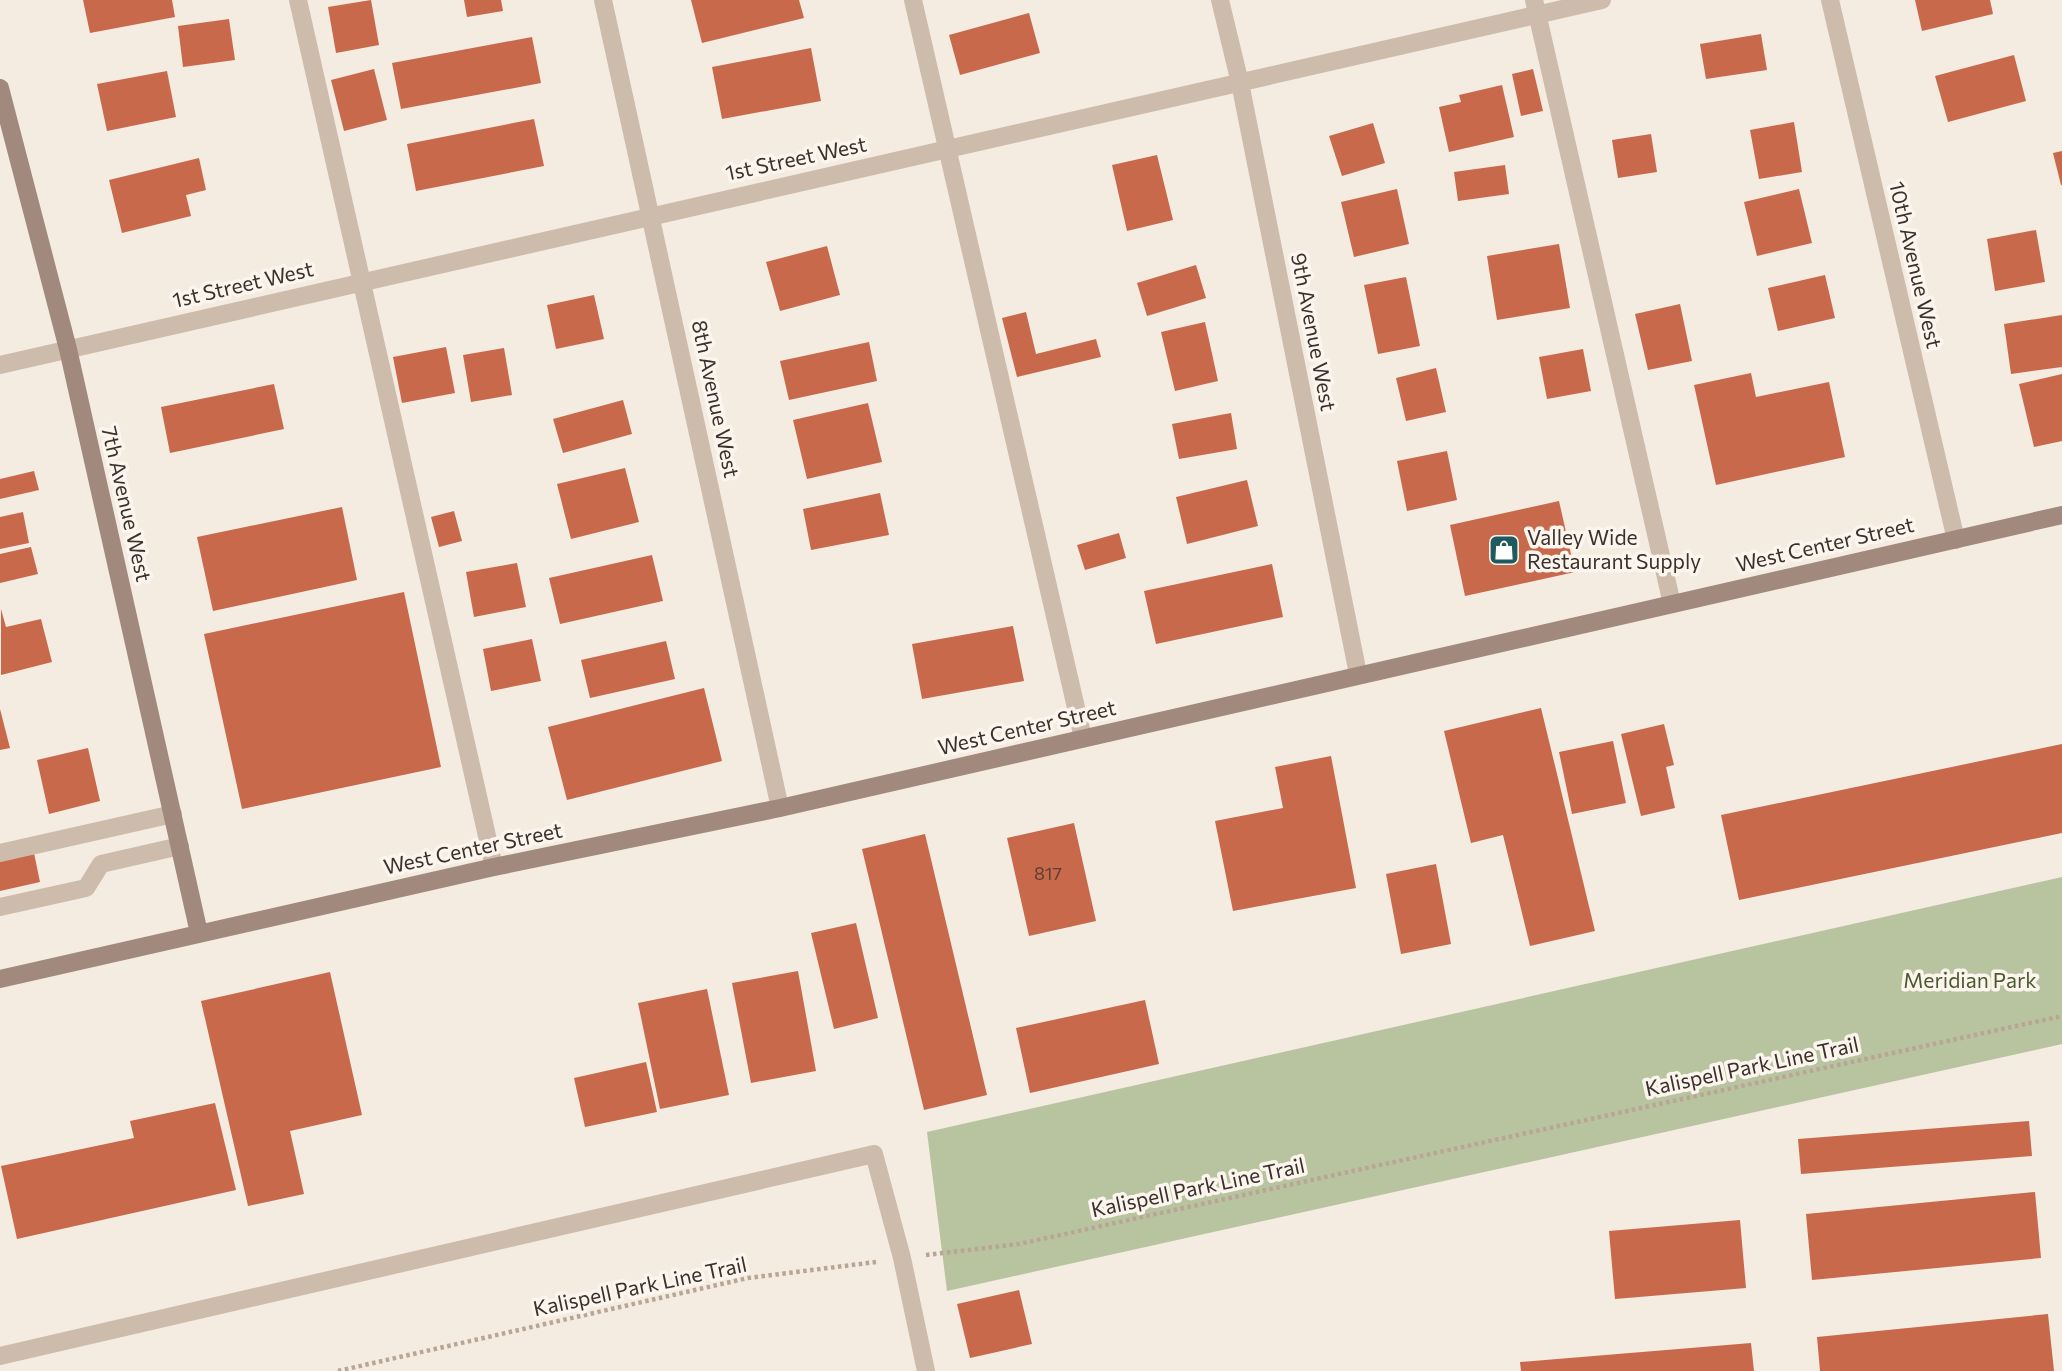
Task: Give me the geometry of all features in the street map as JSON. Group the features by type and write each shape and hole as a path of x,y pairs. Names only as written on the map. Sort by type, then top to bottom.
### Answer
{"street":[{"path":"298,0 494,867"},
{"name":"8th Avenue West","path":"603,0 780,808"},
{"path":"913,0 1083,738"},
{"name":"9th Avenue West","path":"1220,0 1240,83 1358,674"},
{"name":"1st Street West","path":"0,365 652,214 1240,83 1536,7 1602,0"},
{"name":"10th Avenue West","path":"1830,0 1956,540"},
{"path":"1536,7 1672,604"},
{"name":"7th Avenue West","path":"0,88 68,349 200,933"},
{"name":"West Center Street","path":"0,979 494,867 780,808 2062,515"},
{"path":"0,853 173,814"},
{"path":"0,907 86,888 101,864 180,846"},
{"path":"0,1356 874,1153 902,1258 926,1371"}],"path":[{"name":"Kalispell Park Line Trail","path":"338,1371 748,1278 1019,1244 2062,1016"}],"green space":[{"name":"Meridian Park","path":"2062,877 2062,1044 947,1291 927,1132"}],"building":[{"path":"83,0 172,0 175,17 90,33"},
{"path":"371,0 379,45 336,53 328,7"},
{"path":"464,0 501,0 503,11 467,17"},
{"path":"691,0 799,0 804,18 702,43"},
{"path":"1915,0 1990,0 1993,14 1922,31"},
{"path":"1029,13 1040,53 960,75 949,35"},
{"path":"229,19 235,60 183,67 178,26"},
{"path":"1761,34 1767,70 1706,79 1700,44"},
{"path":"532,37 541,83 401,109 392,63"},
{"path":"811,48 821,101 722,119 712,67"},
{"path":"2014,55 2026,101 1948,122 1935,76"},
{"path":"374,69 387,120 344,131 331,80"},
{"path":"1533,69 1543,111 1521,116 1512,74"},
{"path":"167,71 176,117 107,131 97,84"},
{"path":"1502,85 1514,137 1449,152 1439,107 1461,102 1459,95"},
{"path":"534,119 544,166 416,191 407,144"},
{"path":"1794,122 1802,172 1759,179 1750,130"},
{"path":"1373,123 1385,163 1342,176 1329,136"},
{"path":"1651,134 1657,172 1618,178 1612,140"},
{"path":"2062,151 2062,185 2061,185 2053,153"},
{"path":"1157,155 1173,220 1127,231 1112,165"},
{"path":"199,158 206,190 186,195 191,216 122,233 109,180"},
{"path":"1505,165 1509,194 1458,201 1454,172"},
{"path":"1397,189 1409,244 1354,257 1341,202"},
{"path":"1799,189 1812,243 1757,256 1744,202"},
{"path":"2036,230 2045,282 1995,291 1987,239"},
{"path":"1559,244 1570,308 1497,320 1487,256"},
{"path":"827,246 840,295 780,311 766,262"},
{"path":"1196,265 1206,298 1147,316 1137,283"},
{"path":"1825,275 1835,318 1778,331 1768,288"},
{"path":"1406,277 1420,346 1378,354 1364,285"},
{"path":"594,295 604,339 556,349 547,305"},
{"path":"1680,304 1692,361 1648,370 1635,314"},
{"path":"1026,312 1036,354 1096,339 1101,357 1017,377 1002,318"},
{"path":"2062,315 2062,367 2011,374 2004,324"},
{"path":"1205,322 1218,381 1175,391 1161,332"},
{"path":"869,342 877,381 789,400 780,361"},
{"path":"446,347 455,393 402,403 393,357"},
{"path":"504,348 512,395 471,402 463,355"},
{"path":"1583,349 1591,391 1547,399 1539,357"},
{"path":"1436,368 1446,412 1406,421 1396,378"},
{"path":"1751,373 1756,397 1829,382 1845,457 1716,485 1694,385"},
{"path":"2062,374 2062,441 2034,447 2019,384"},
{"path":"274,384 284,429 170,453 161,407"},
{"path":"623,400 632,434 563,453 553,419"},
{"path":"868,403 882,462 807,479 793,420"},
{"path":"1231,413 1237,449 1179,459 1172,424"},
{"path":"1447,451 1457,500 1407,511 1397,461"},
{"path":"625,468 639,522 571,539 557,484"},
{"path":"34,471 39,490 0,499 0,479"},
{"path":"1247,480 1258,526 1187,544 1176,497"},
{"path":"880,493 889,535 811,550 803,509"},
{"path":"1559,501 1575,572 1465,596 1450,525"},
{"path":"342,507 357,580 213,611 197,537"},
{"path":"454,511 462,541 439,547 431,517"},
{"path":"23,512 29,543 0,549 0,517"},
{"path":"1119,533 1126,558 1085,570 1077,545"},
{"path":"31,547 38,574 0,583 0,554"},
{"path":"652,555 663,601 560,624 549,578"},
{"path":"517,563 526,607 474,617 466,572"},
{"path":"1272,564 1283,617 1156,644 1144,591"},
{"path":"404,592 441,767 242,809 204,634"},
{"path":"1,609 6,627 41,619 52,662 1,675"},
{"path":"1013,626 1024,681 922,699 912,644"},
{"path":"532,639 541,681 491,691 483,649"},
{"path":"666,641 675,679 590,698 581,660"},
{"path":"704,688 722,761 567,800 548,727"},
{"path":"1541,708 1595,931 1530,946 1503,835 1471,843 1444,731"},
{"path":"0,709 10,748 0,750"},
{"path":"1664,724 1674,765 1666,767 1675,808 1641,816 1621,734"},
{"path":"1613,741 1626,803 1572,814 1559,752"},
{"path":"2062,744 2062,833 1739,900 1721,815"},
{"path":"88,748 100,801 49,814 37,760"},
{"path":"1331,756 1356,888 1233,911 1215,821 1283,808 1275,767"},
{"path":"1074,823 1096,921 1029,936 1007,838"},
{"path":"925,834 987,1095 924,1110 862,849"},
{"path":"34,853 40,882 0,891 0,860"},
{"path":"1436,864 1451,944 1401,954 1386,874"},
{"path":"856,923 878,1018 834,1029 811,933"},
{"path":"798,971 816,1071 751,1083 732,983"},
{"path":"330,972 362,1115 290,1131 304,1194 248,1206 201,1001"},
{"path":"707,989 729,1095 660,1109 638,1003"},
{"path":"1145,1000 1159,1064 1030,1093 1016,1028"},
{"path":"646,1062 657,1112 585,1127 574,1078"},
{"path":"215,1103 236,1190 17,1239 1,1166 134,1138 130,1121"},
{"path":"2029,1121 2032,1156 1801,1174 1798,1139"},
{"path":"2035,1192 2041,1258 1812,1280 1806,1214"},
{"path":"1740,1220 1746,1288 1615,1299 1609,1231"},
{"path":"1019,1290 1032,1344 970,1358 957,1304"},
{"path":"2048,1314 2054,1371 1820,1371 1817,1337"},
{"path":"1751,1343 1754,1371 1521,1371 1520,1362"}],"place":[{"name":"Valley Wide Restaurant Supply","path":"1504,550"}]}
